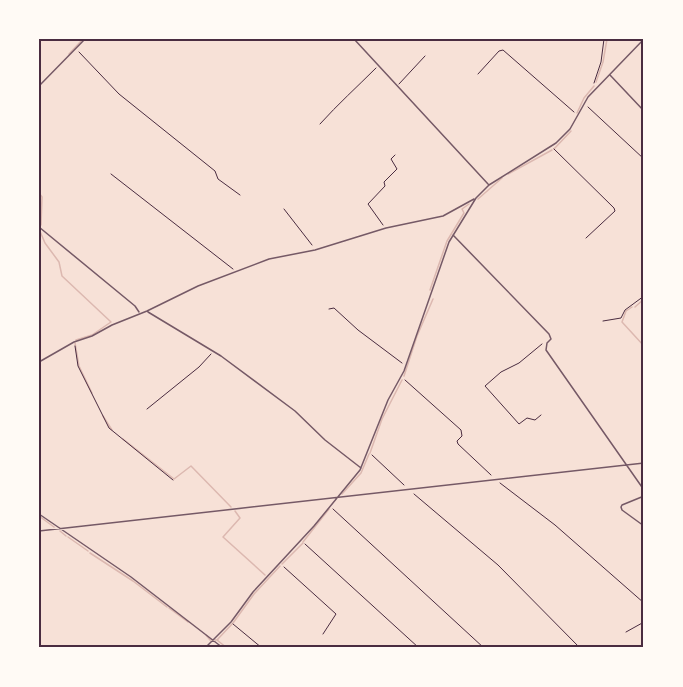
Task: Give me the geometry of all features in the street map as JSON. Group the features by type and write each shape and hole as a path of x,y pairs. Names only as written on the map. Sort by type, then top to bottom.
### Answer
{"street":[{"path":"39,86 85,39"},
{"path":"354,39 489,185"},
{"path":"205,648 231,622 253,592 356,477 388,400 406,365 431,297 443,255 453,234 476,198 489,185 516,166 552,147 570,129 584,103 597,87 644,39"},
{"path":"609,74 644,111"},
{"path":"39,362 74,342 93,336 198,286 269,259 315,250 386,228 443,216 476,198"},
{"path":"39,227 135,306 139,313"},
{"path":"453,234 549,334 551,339 547,343 546,350 644,490"},
{"path":"147,311 220,356 295,411 325,440 361,468"},
{"path":"39,531 644,463"},
{"path":"644,496 621,507 644,526"},
{"path":"39,514 131,577 223,648"}],"path":[{"path":"597,87 594,83 601,62 604,39"},
{"path":"76,49 119,94 215,171 218,179 240,195"},
{"path":"478,74 503,50 578,115"},
{"path":"396,87 425,56"},
{"path":"320,124 377,66"},
{"path":"584,103 644,159"},
{"path":"552,147 614,208 615,211 586,238"},
{"path":"386,228 368,204 397,169 391,159 395,155"},
{"path":"111,174 235,272"},
{"path":"284,209 315,250"},
{"path":"603,321 621,318 625,309 644,297"},
{"path":"328,309 334,308 368,338 406,365"},
{"path":"74,342 78,366 109,428 173,480"},
{"path":"541,415 535,420 527,418 519,424 485,386 501,372 519,363 538,347 547,343"},
{"path":"147,409 199,367 212,352"},
{"path":"401,377 461,430 462,436 457,441 458,444 496,480 555,525 644,603"},
{"path":"368,452 498,565 580,648"},
{"path":"329,506 484,648"},
{"path":"301,541 419,648"},
{"path":"280,564 336,614 323,634"},
{"path":"231,622 262,648"},
{"path":"626,632 644,622"}],"waterway":[{"path":"69,54 83,39"},
{"path":"596,82 603,62 607,39"},
{"path":"577,113 584,98 594,86"},
{"path":"554,149 571,131"},
{"path":"508,174 552,150"},
{"path":"478,199 502,178"},
{"path":"39,193 42,197 41,225"},
{"path":"430,290 447,241 464,213 462,209 469,204"},
{"path":"39,229 45,243 59,262 62,276 111,322 92,335 76,340"},
{"path":"404,376 417,336 433,299"},
{"path":"635,307 644,299"},
{"path":"632,307 626,311 622,322 644,346"},
{"path":"75,343 79,366 92,393"},
{"path":"370,453 382,419 402,380"},
{"path":"103,416 112,430"},
{"path":"123,439 174,479 191,466 231,507"},
{"path":"342,494 361,473 369,454"},
{"path":"303,542 329,509"},
{"path":"235,511 240,518 223,537 265,575"},
{"path":"39,516 54,527"},
{"path":"60,531 66,536"},
{"path":"68,537 88,551"},
{"path":"282,564 303,543"},
{"path":"90,553 167,607"},
{"path":"233,623 254,594 280,566"},
{"path":"169,608 188,622"},
{"path":"227,648 217,640 232,624"},
{"path":"206,635 210,640 218,640"}]}
